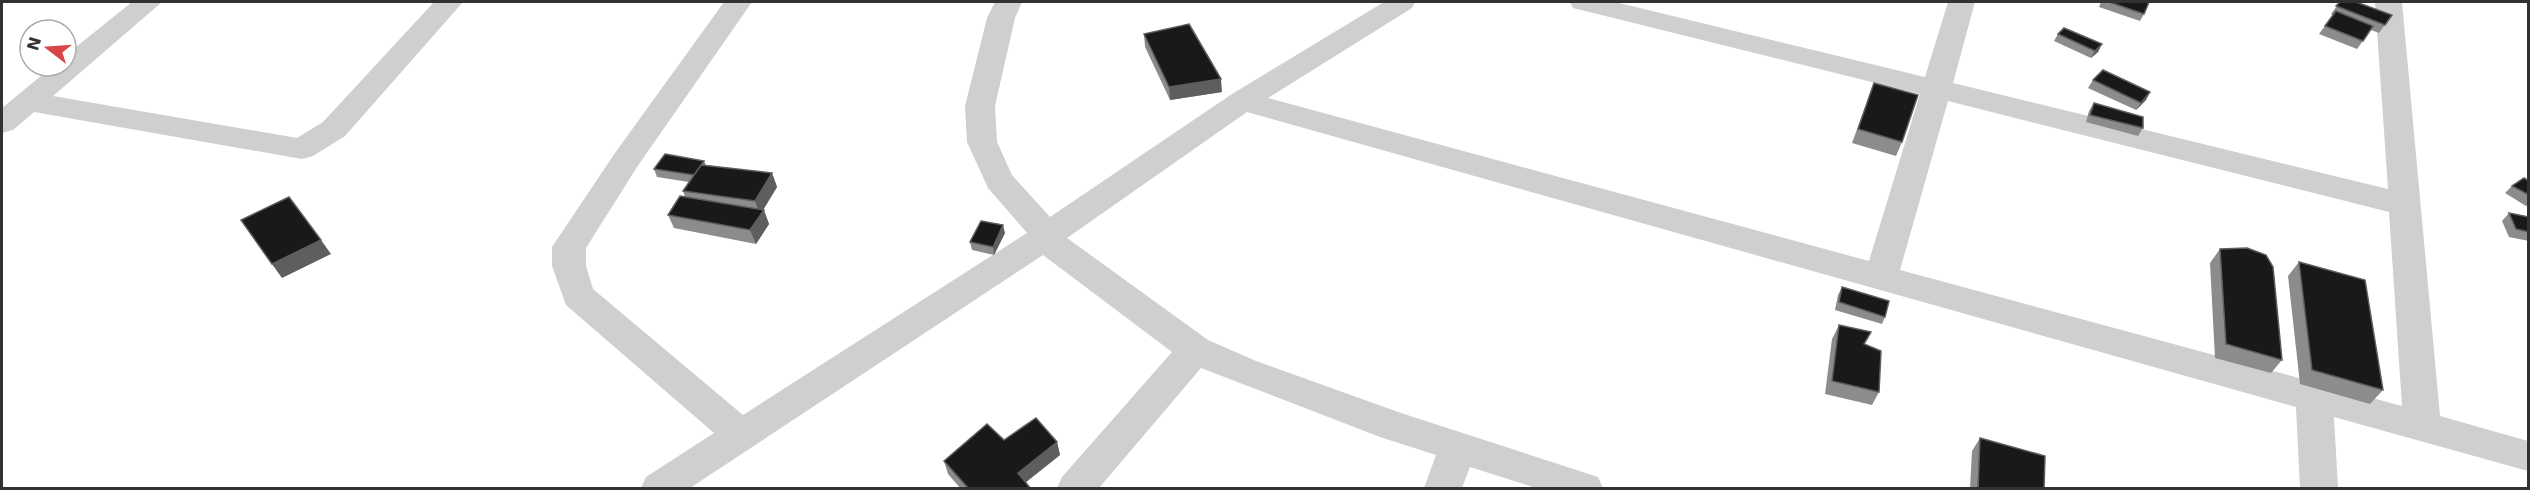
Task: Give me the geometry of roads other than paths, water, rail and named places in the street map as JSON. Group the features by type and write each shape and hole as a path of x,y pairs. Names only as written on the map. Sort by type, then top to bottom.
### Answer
{"street":[{"path":"2,123 148,2"},
{"path":"28,101 302,149 334,129 449,2"},
{"path":"738,2 626,160 569,247 569,266 578,296 741,435"},
{"path":"1008,2 1001,18 980,106 982,142 999,180 1045,237 1195,350 1243,372 1584,489"},
{"path":"660,489 1045,237 1242,101 1402,2"},
{"path":"1583,2 2404,204"},
{"path":"1881,277 1962,2"},
{"path":"2389,2 2422,426"},
{"path":"1242,101 2529,456"},
{"path":"1076,489 1195,350"},
{"path":"2314,396 2319,489"},
{"path":"1443,489 1458,447"}]}
